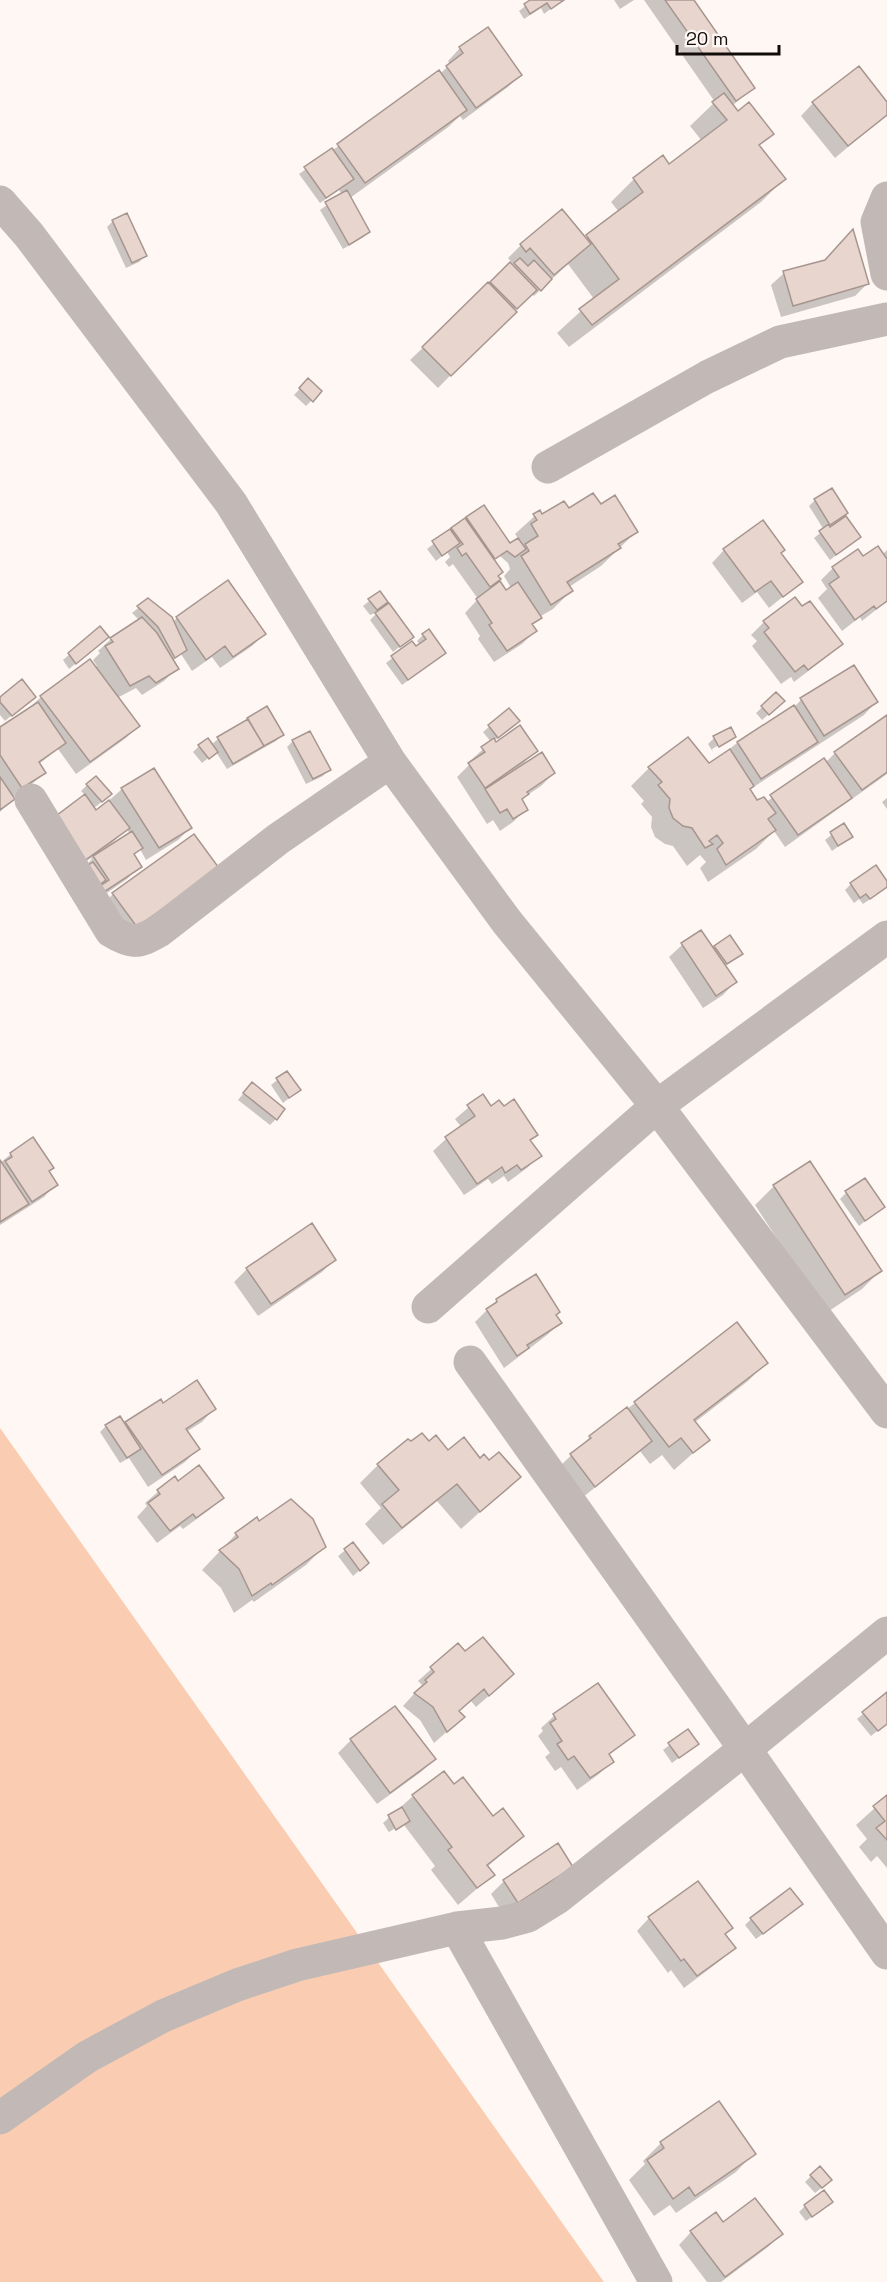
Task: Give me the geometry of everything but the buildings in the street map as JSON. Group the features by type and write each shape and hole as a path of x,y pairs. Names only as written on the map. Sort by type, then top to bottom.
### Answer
{"street":[{"path":"887,198 878,222 887,274"},
{"path":"0,202 29,235 231,503 390,762 507,922 657,1106 887,1412"},
{"path":"548,467 707,377 780,342 887,319"},
{"path":"31,800 111,931 134,941 145,939 159,931 278,839 390,762"},
{"path":"428,1307 657,1106 887,937"},
{"path":"470,1362 887,1953"},
{"path":"0,2118 87,2057 163,2016 227,1989 297,1965 457,1928 502,1923 528,1916 548,1904 745,1749 887,1633"},
{"path":"457,1928 656,2282"}],"shaded area":[{"path":"0,1428 604,2282 0,2282"}]}
